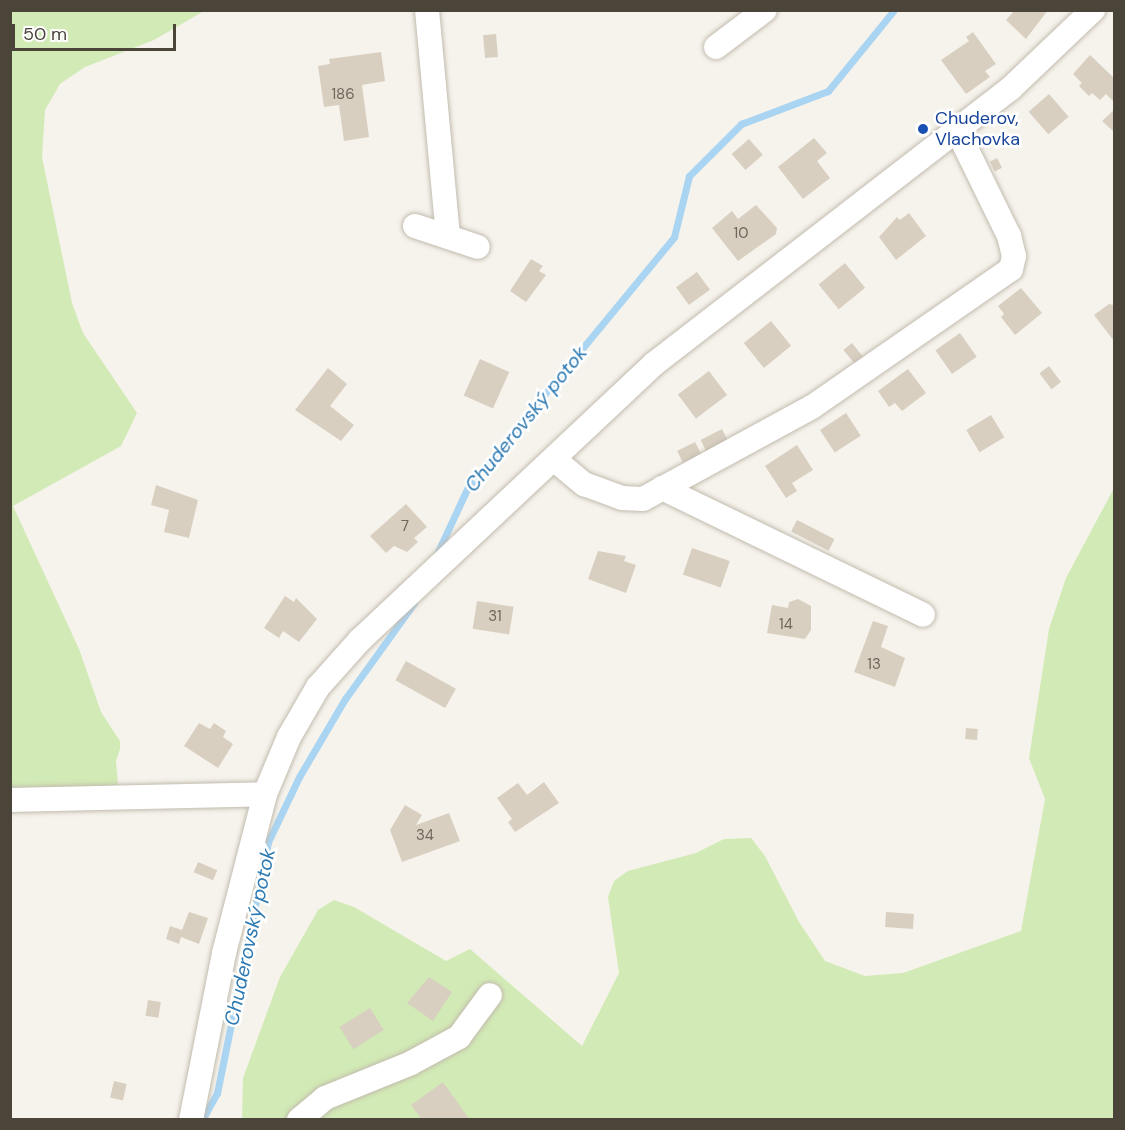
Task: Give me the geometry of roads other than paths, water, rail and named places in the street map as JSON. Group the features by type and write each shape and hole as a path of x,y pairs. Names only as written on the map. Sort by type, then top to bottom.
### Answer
{"street":[{"path":"427,10 448,237"},
{"path":"191,1118 224,953 265,794 289,737 318,687 360,640 555,460 654,364 1044,61 1093,10"},
{"path":"716,47 750,15"},
{"path":"555,460 585,484 622,498 643,499 812,407 1011,269 1014,256 1010,236 957,130"},
{"path":"415,226 478,247"},
{"path":"663,488 923,615"},
{"path":"10,800 265,794"},
{"path":"298,1119 325,1098 411,1063 459,1037 490,995"}],"waterway":[{"name":"Chuderovský potok","path":"435,558 468,487 674,237 689,176 741,124 828,91 894,10"},
{"name":"Chuderovský potok","path":"202,1120 217,1093 268,842 299,777 345,699 414,603"}],"place":[{"name":"Chuderov, Vlachovka","path":"923,129"}]}
